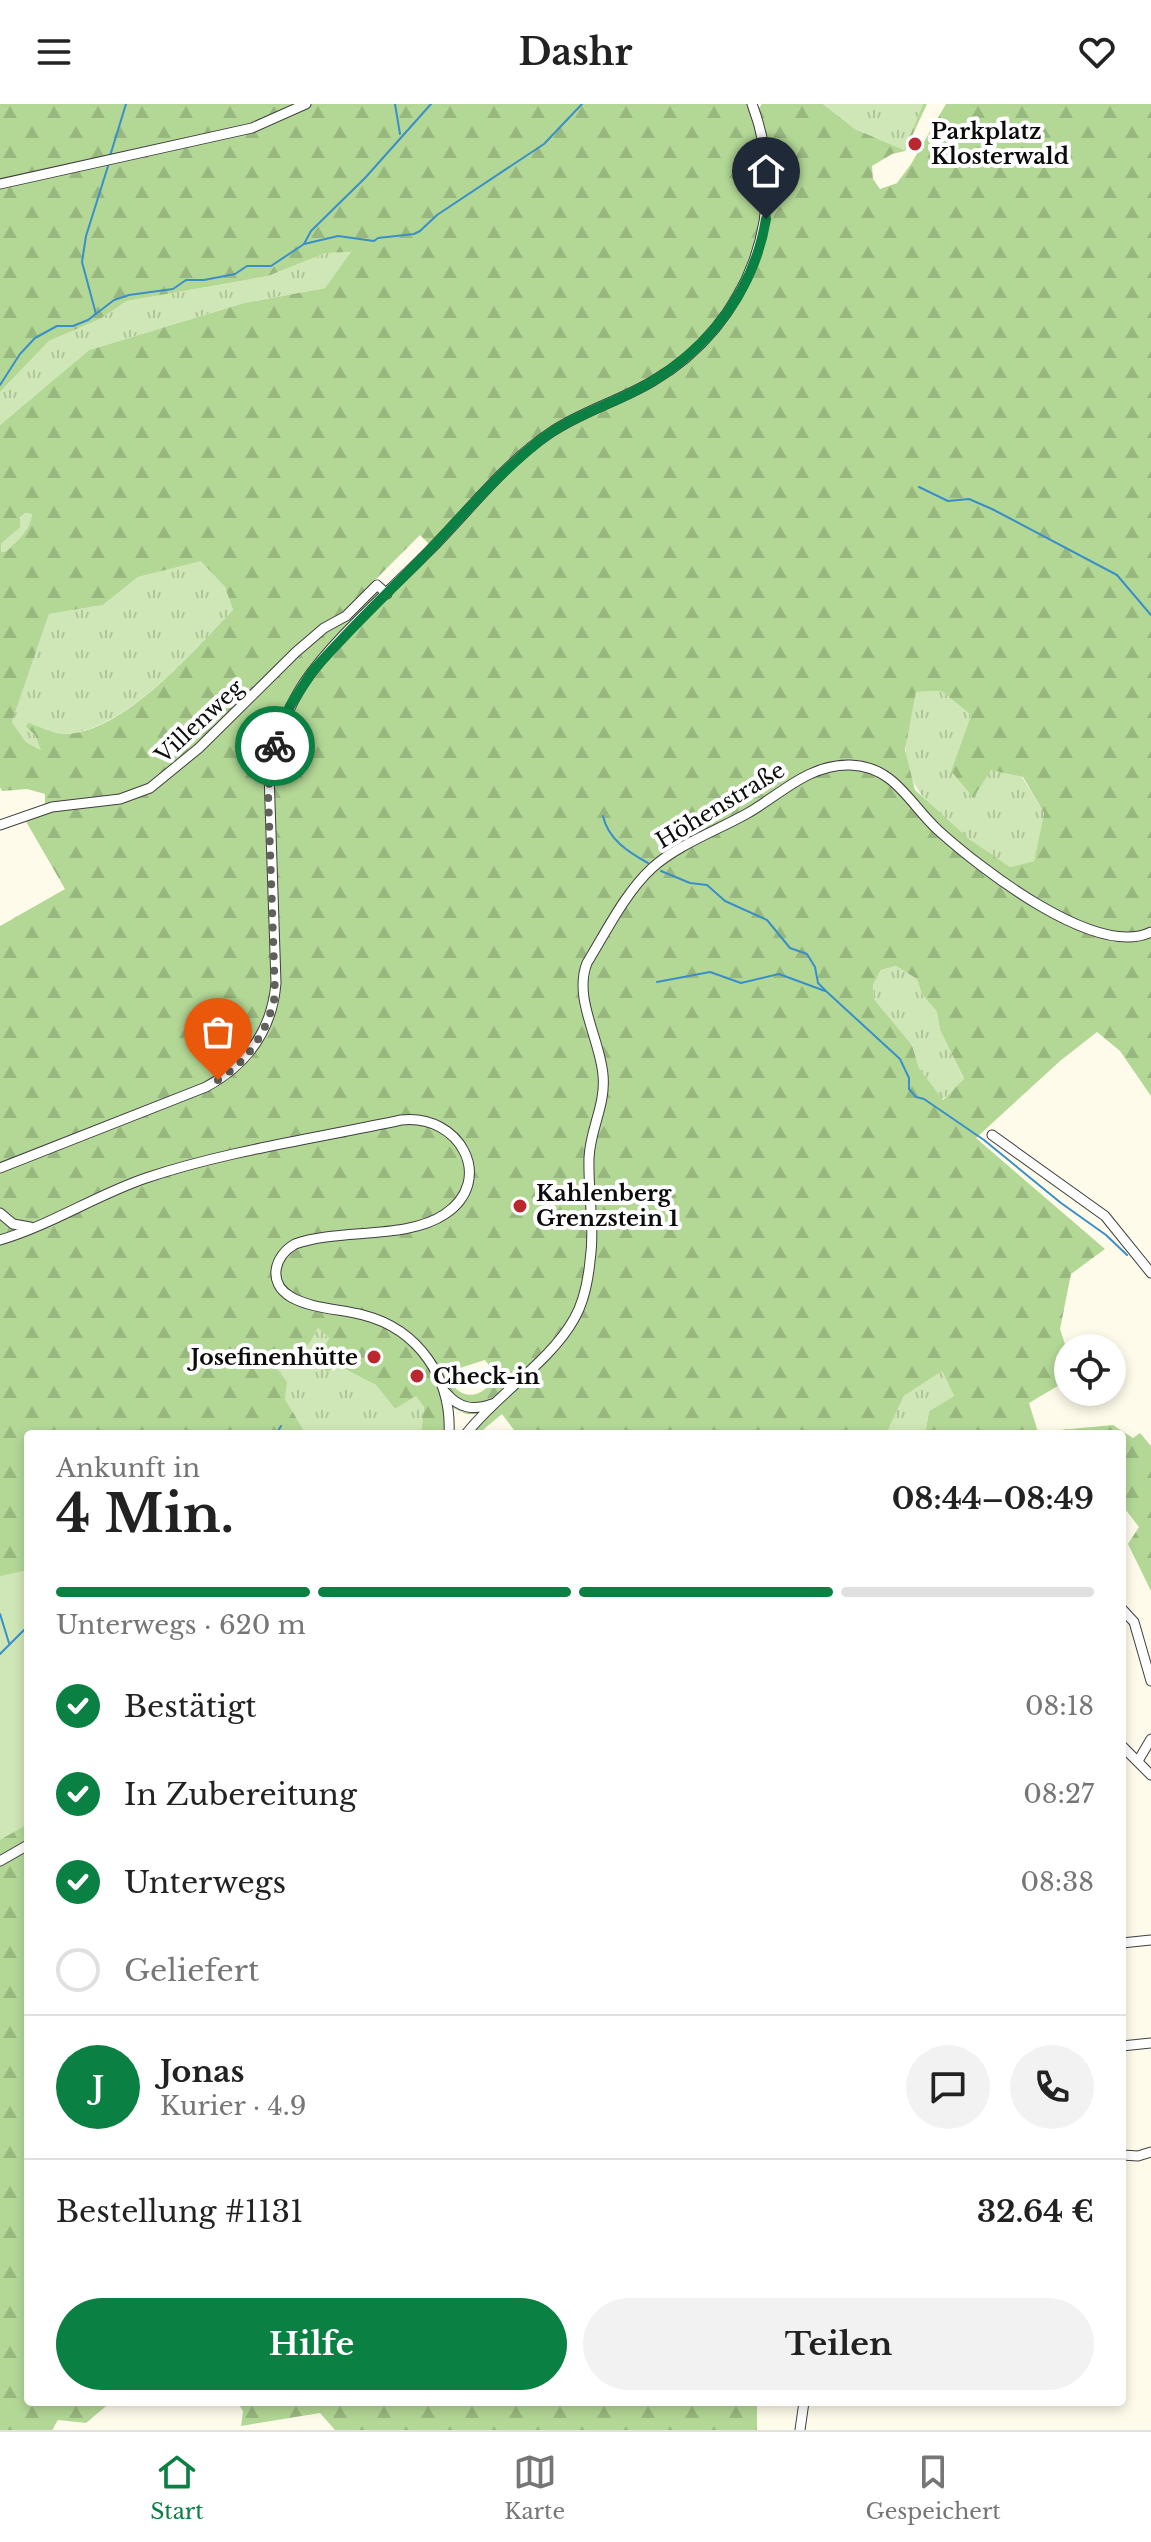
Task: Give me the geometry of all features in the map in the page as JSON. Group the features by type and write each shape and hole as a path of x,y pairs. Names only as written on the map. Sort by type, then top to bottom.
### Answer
{"street":[{"path":"0,184 252,128 306,104"},
{"path":"0,1168 206,1087 235,1069 257,1043 273,1007 276,983 268,791 275,743 290,706 312,672 516,461 563,425 667,372 703,342 735,303 756,260 767,204 765,149 752,104"},
{"name":"Villenweg","path":"0,825 52,807 120,799 150,788 199,748 324,628 346,616 377,585 387,594"},
{"name":"Höhenstraße","path":"469,1430 560,1339 576,1317 585,1291 592,1225 590,1151 603,1101 604,1083 582,981 587,963 617,916 648,872 658,863 755,809 808,774 837,766 865,766 890,777 940,832 1036,904 1113,938 1129,939 1151,932"},
{"path":"0,1240 122,1187 174,1170 401,1120 435,1122 456,1138 466,1156 466,1185 453,1208 437,1219 419,1224 301,1242 280,1257 275,1274 281,1288 295,1299 365,1315 404,1334 433,1366 446,1393 449,1430"},
{"path":"992,1135 1105,1216 1151,1273"},
{"path":"0,1175 8,1167 28,1158"},
{"path":"0,1213 21,1226 41,1224"},
{"name":"Höhenstraße","path":"446,1393 466,1407 492,1404"},
{"path":"1126,1613 1134,1622 1151,1681"},
{"path":"1138,1761 1151,1739"},
{"path":"1126,1750 1151,1775"},
{"path":"0,1861 24,1847"},
{"path":"1126,1943 1151,1940"},
{"path":"1126,2046 1151,2043"},
{"path":"1126,2155 1151,2152"},
{"path":"800,2430 803,2406"}],"green space":[{"path":"0,104 757,104 759,108 762,104 823,104 855,129 904,150 923,104 927,104 905,151 892,154 872,166 873,179 880,189 897,183 946,104 1151,104 1151,1096 1120,1051 1097,1032 1060,1061 976,1138 1105,1249 1071,1274 1060,1329 1062,1334 1054,1334 1054,1388 1029,1403 1037,1430 926,1430 929,1411 954,1396 942,1371 904,1396 888,1430 514,1430 502,1414 483,1430 465,1430 479,1414 466,1414 453,1408 453,1430 421,1430 424,1407 416,1396 395,1409 376,1385 339,1366 327,1372 319,1364 329,1338 318,1328 301,1353 275,1366 287,1382 285,1399 304,1430 24,1430 24,2406 106,2406 86,2423 58,2420 52,2430 0,2430 0,926 65,889 24,818 45,811 45,794 27,789 2,791 0,787 0,425 89,350 244,303 325,288 351,252 326,253 268,276 127,301 100,319 49,341 0,392","holes":["25,513 32,514 29,526 22,535 6,552 1,552 1,544 20,527 20,518","420,535 429,544 378,594 372,585 374,581","201,561 225,587 233,610 178,667 133,706 110,720 87,730 64,734 28,723 26,727 35,735 41,750 26,742 12,722 49,614 103,605 138,577","941,691 971,715 951,771 973,798 991,770 1023,777 1044,813 1034,861 1010,867 969,839 915,790 905,750 916,692","896,966 917,979 922,994 937,1012 940,1030 964,1079 943,1100 919,1068 912,1045 874,999 873,985 881,970","485,1360 497,1376 476,1394 462,1393 444,1373"]},
{"path":"823,104 923,104 904,150 855,129"},
{"path":"352,252 325,288 244,303 89,350 0,425 0,392 49,341 100,319 127,301 268,276 326,253"},
{"path":"25,513 32,514 26,531 6,553 1,552 1,544 19,527"},
{"path":"202,560 225,587 233,610 198,647 132,706 109,720 85,730 62,734 26,727 35,735 43,751 26,742 12,722 49,614 103,605 138,577"},
{"path":"941,691 971,715 951,771 972,797 991,769 1022,777 1044,813 1034,861 1010,867 959,832 927,801 915,784 907,766 906,747 916,692"},
{"path":"896,966 917,979 922,994 937,1012 940,1030 964,1080 942,1100 919,1068 912,1045 874,999 873,985 881,970"},
{"path":"318,1328 329,1338 320,1355 333,1371 339,1366 376,1385 395,1409 416,1395 424,1407 421,1430 304,1430 285,1399 275,1366 293,1361"},
{"path":"942,1371 954,1396 929,1411 926,1430 888,1430 904,1396"},
{"path":"1113,1425 1121,1430 1059,1430"},
{"path":"1126,1433 1133,1438 1140,1433 1151,1446 1151,1591 1128,1544 1139,1527 1126,1510"},
{"path":"24,1571 24,1826 0,1840 0,1576"},
{"path":"240,2406 757,2406 757,2430 335,2430 320,2413 241,2426 243,2411"}],"waterway":[{"path":"110,156 126,104"},
{"path":"395,104 400,134"},
{"path":"304,244 311,231 365,178 431,104"},
{"path":"0,385 20,354 35,338 57,326 73,326 88,320 114,300 173,289 186,280 235,274 247,266 271,266 304,244 338,236 374,241 414,234 437,215 544,144 582,104"},
{"path":"96,314 82,262 86,236 109,163"},
{"path":"919,487 948,501 969,499 992,509 1117,575 1151,615"},
{"path":"603,816 614,838 648,863"},
{"path":"661,871 690,883 707,885 725,901 767,920 790,948 807,954 815,967 818,983 900,1059 909,1078 909,1089 916,1097 924,1099 984,1140 1106,1235 1127,1255"},
{"path":"657,982 710,972 741,983 779,974 825,991"},
{"path":"278,1430 281,1426"},
{"path":"0,1614 9,1643"},
{"path":"0,1654 24,1630"}],"way so far":[{"path":"218,1080 235,1069 257,1043 273,1007 275,937 268,791 275,746"}],"place":[{"name":"Parkplatz Klosterwald","path":"915,144"},
{"name":"Kahlenberg Grenzstein 1","path":"520,1206"},
{"name":"Josefinenhütte","path":"374,1357"},
{"name":"Check-in","path":"417,1376"}],"route":[{"path":"275,746 290,706 312,672 516,461 551,432 653,381 703,342 744,287 756,260 766,219"}]}
